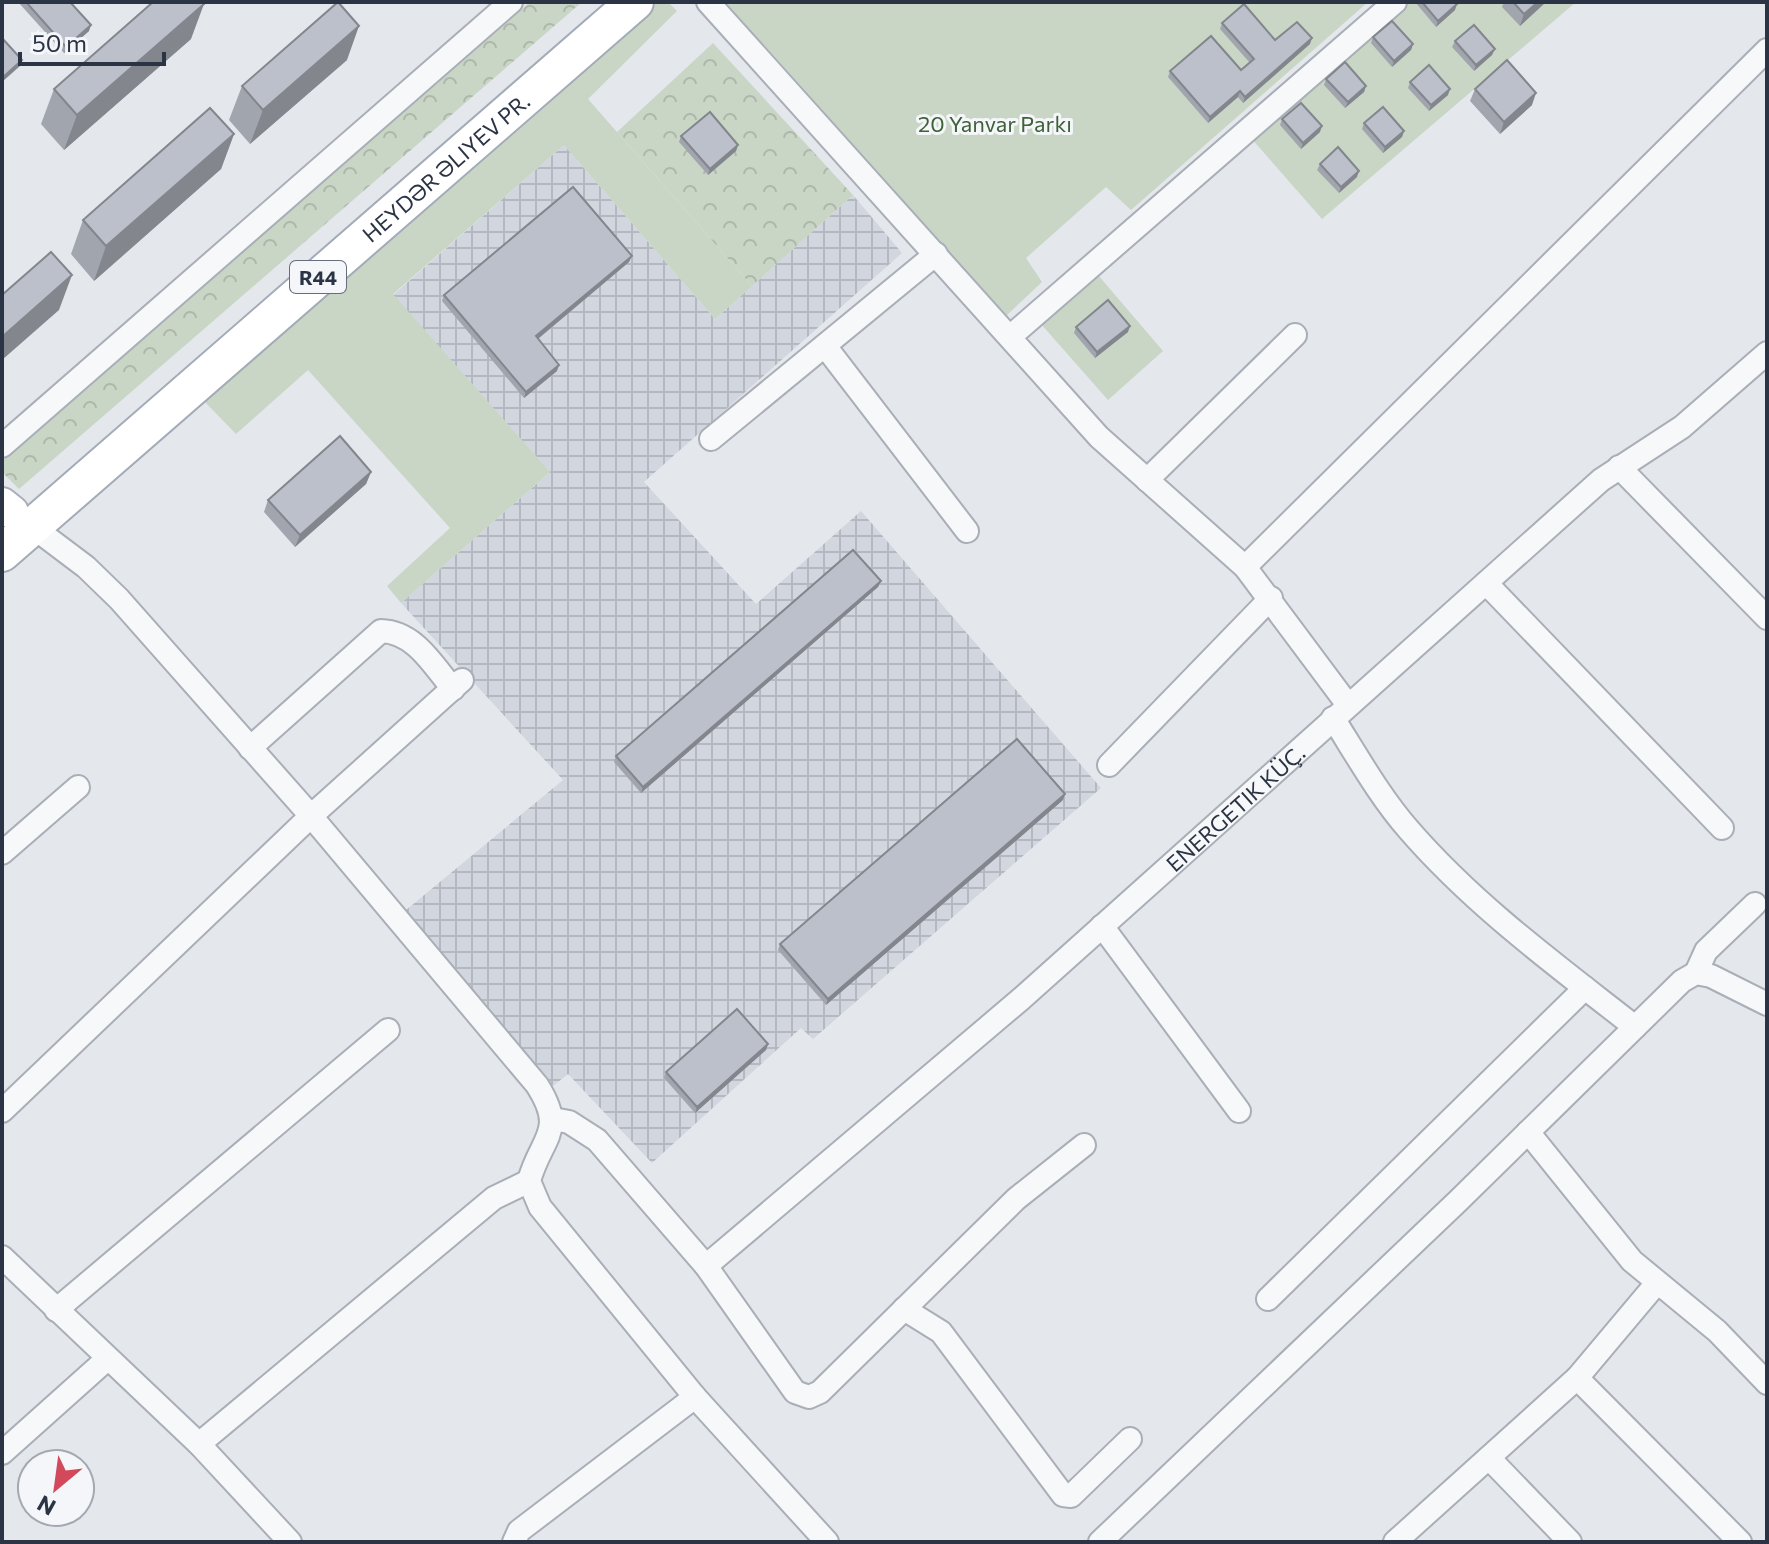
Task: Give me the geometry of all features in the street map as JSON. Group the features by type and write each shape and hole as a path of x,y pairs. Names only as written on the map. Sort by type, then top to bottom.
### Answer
{"main road":[{"name":"HEYDƏR ƏLIYEV PR.","path":"2,553 12,516 600,2"},
{"name":"HEYDƏR ƏLIYEV PR.","path":"12,516 635,2"}],"street":[{"path":"2,446 511,2"},
{"path":"708,2 1099,437 1245,567 1271,598 1407,828 1454,879 1501,922 1635,1027"},
{"path":"1011,336 1395,2"},
{"path":"1245,567 1767,50"},
{"path":"711,439 936,254"},
{"path":"1147,480 1295,335"},
{"path":"825,346 967,531"},
{"name":"ENERGETIK KÜÇ.","path":"706,1266 1102,926 1619,467 1682,427 1765,358"},
{"path":"1619,467 1767,618"},
{"path":"12,516 86,567 119,599 311,816 537,1085 553,1119 551,1133 529,1181 494,1198 199,1444"},
{"path":"1486,583 1722,828"},
{"path":"1109,765 1271,598"},
{"path":"2,1111 311,816 457,685 412,640 396,631 381,631 250,748"},
{"path":"2,853 78,787"},
{"path":"1100,1542 1682,981 1696,973 1706,951 1755,904"},
{"path":"1102,926 1239,1111"},
{"path":"1696,973 1711,976 1767,1004"},
{"path":"1268,1299 1585,988"},
{"path":"56,1310 388,1030"},
{"path":"553,1119 569,1122 597,1140 706,1266 795,1392 809,1397 820,1392 1016,1199 1084,1145"},
{"path":"1528,1132 1604,1230 1656,1284 1717,1331 1767,1383"},
{"path":"529,1181 540,1207 695,1397 827,1542"},
{"path":"2,1257 106,1360 199,1444 290,1542"},
{"path":"1399,1541 1577,1378 1656,1284"},
{"path":"904,1309 941,1332 1063,1495 1071,1496 1130,1439"},
{"path":"2,1453 106,1360"},
{"path":"1577,1378 1740,1542"},
{"path":"514,1542 519,1531 695,1397"},
{"path":"1489,1458 1570,1542"}],"shaded area":[{"path":"564,145 715,319 853,195 902,253 644,482 756,604 861,511 1101,788 813,1039 801,1028 652,1163 568,1074 553,1086 406,910 563,780 401,603 550,472 393,295"}],"green space":[{"path":"530,2 582,2 19,489 2,472 2,461"},
{"path":"658,2 668,2 677,11 588,99 752,286 715,319 564,145 393,294 550,472 401,603 387,586 450,528 308,370 236,434 202,399"},
{"name":"20 Yanvar Parkı","path":"725,2 1368,2 1131,210 1106,187 1026,258 1042,282 1006,316"},
{"path":"1406,2 1576,2 1322,219 1251,138"},
{"path":"713,43 853,195 752,286 617,132"},
{"path":"1098,275 1163,351 1108,400 1041,324"}],"building":[{"path":"26,2 70,2 91,25 66,47"},
{"path":"153,2 204,4 77,115 54,89"},
{"path":"338,2 359,26 263,110 242,86"},
{"path":"1422,2 1455,2 1457,4 1438,21"},
{"path":"1513,2 1538,2 1524,14"},
{"path":"1244,4 1275,40 1297,22 1312,38 1245,97 1240,91 1210,117 1170,71 1211,36 1241,70 1254,59 1222,23"},
{"path":"1392,21 1413,44 1394,61 1373,37"},
{"path":"1474,25 1495,49 1476,65 1455,41"},
{"path":"2,38 22,60 2,78"},
{"path":"1507,60 1536,93 1504,122 1475,89"},
{"path":"1345,62 1366,86 1348,102 1326,79"},
{"path":"1429,65 1450,89 1431,105 1410,82"},
{"path":"1301,103 1322,126 1303,143 1282,119"},
{"path":"1383,107 1404,131 1385,147 1364,123"},
{"path":"210,108 234,134 106,246 83,220"},
{"path":"710,112 738,145 710,169 681,136"},
{"path":"1338,147 1359,171 1341,187 1320,164"},
{"path":"573,187 632,256 536,336 559,365 526,392 444,295"},
{"path":"51,252 72,275 2,337 2,295"},
{"path":"1108,300 1130,326 1097,352 1076,327"},
{"path":"340,436 371,472 300,535 268,500"},
{"path":"853,550 881,581 643,787 616,756"},
{"path":"1017,739 1065,794 828,999 780,944"},
{"path":"737,1009 768,1044 697,1107 666,1072"}]}
